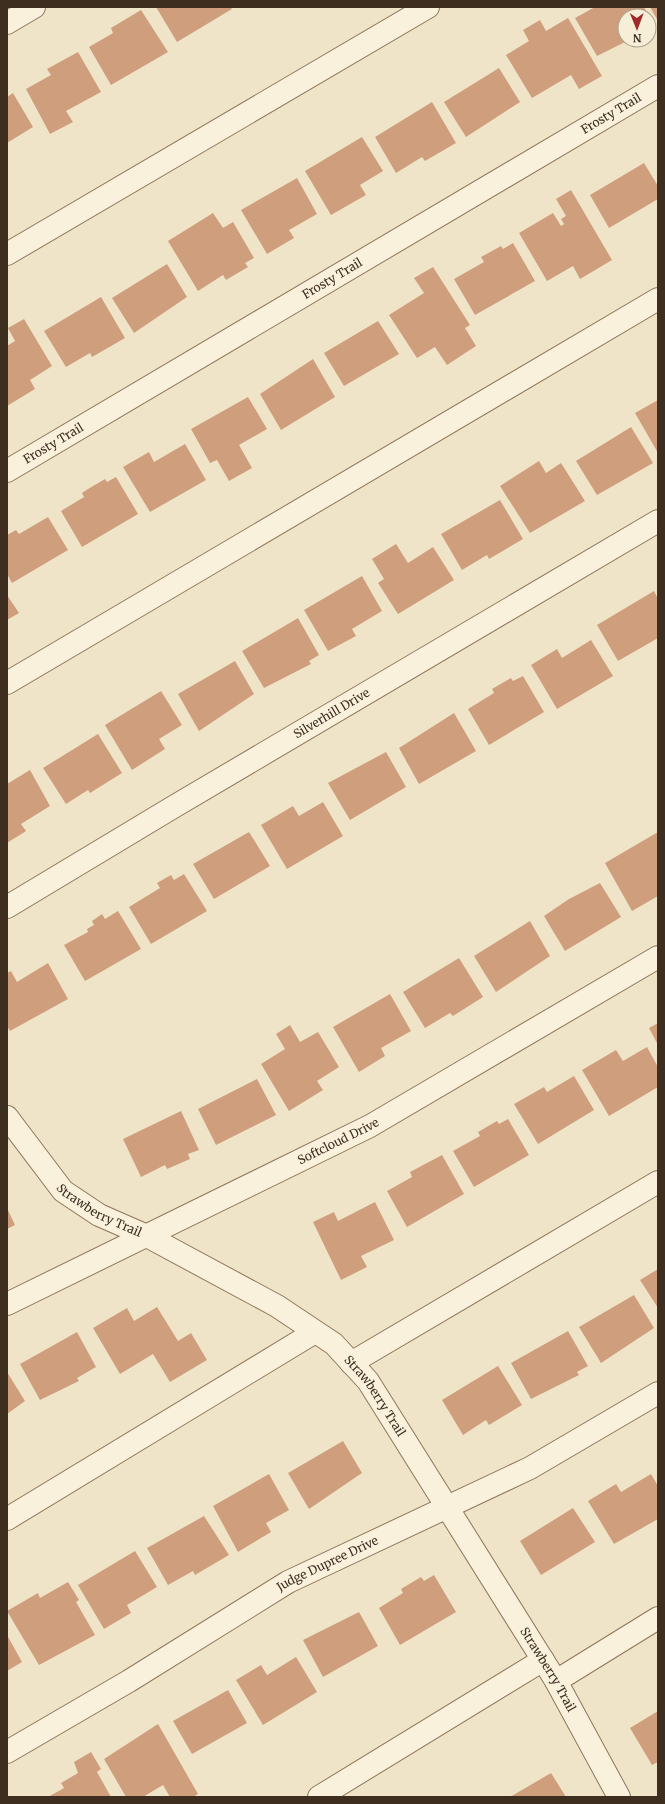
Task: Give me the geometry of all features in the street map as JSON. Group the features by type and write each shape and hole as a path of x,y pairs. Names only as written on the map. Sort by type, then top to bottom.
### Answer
{"street":[{"path":"7,23 34,7"},
{"path":"7,254 428,7"},
{"name":"Frosty Trail","path":"7,471 658,86"},
{"path":"7,683 658,299"},
{"name":"Silverhill Drive","path":"7,908 175,806 658,521"},
{"name":"Softcloud Drive","path":"7,1304 370,1126 658,957"},
{"name":"Strawberry Trail","path":"7,1117 63,1191 99,1215 147,1236 277,1306 334,1344 368,1381 556,1681 619,1797"},
{"path":"351,1363 658,1182"},
{"path":"7,1519 315,1332"},
{"name":"Judge Dupree Drive","path":"7,1752 129,1681 288,1582 530,1468 658,1393"},
{"path":"556,1681 658,1618"},
{"path":"320,1797 543,1660"}],"building":[{"path":"156,7 230,7 232,9 177,42"},
{"path":"595,7 645,8 617,8 617,46 597,56 575,18"},
{"path":"658,7 658,21 657,8 651,8"},
{"path":"141,10 168,52 111,85 89,47 113,33 111,28"},
{"path":"568,18 602,76 579,89 571,75 532,98 506,55 529,41 523,30 540,20 546,31"},
{"path":"78,52 101,92 66,111 73,122 50,134 26,89 51,75 47,69"},
{"path":"499,68 520,102 466,137 444,102"},
{"path":"13,93 33,127 7,143 7,97"},
{"path":"432,102 456,143 425,161 422,157 396,173 375,137"},
{"path":"362,137 383,171 360,185 366,195 331,215 305,171"},
{"path":"644,163 658,186 658,199 609,228 590,195"},
{"path":"297,178 317,214 289,230 294,238 267,254 241,210"},
{"path":"571,190 612,260 580,279 573,266 547,281 519,233 553,213 561,226 564,224 561,219 566,216 556,199"},
{"path":"213,213 223,228 233,222 254,258 245,263 248,267 226,280 223,275 198,291 168,241"},
{"path":"513,243 535,281 475,315 454,279 484,262 481,257 501,246 503,249"},
{"path":"167,264 187,297 134,333 112,298"},
{"path":"433,267 470,325 465,328 476,346 447,365 435,347 417,358 389,315 424,293 414,278"},
{"path":"101,297 125,338 92,357 90,353 66,367 44,331"},
{"path":"24,319 52,366 30,380 35,389 7,406 7,346 15,341 8,328"},
{"path":"378,321 399,354 344,386 324,353"},
{"path":"313,359 335,397 281,430 260,394"},
{"path":"248,397 267,429 239,445 252,468 229,481 217,460 210,463 191,429"},
{"path":"658,400 658,453 635,413"},
{"path":"631,427 653,463 597,495 576,461"},
{"path":"185,444 206,480 150,512 123,467 149,452 154,462"},
{"path":"539,461 546,473 561,463 585,501 530,533 500,486"},
{"path":"116,477 138,514 82,547 61,511 84,497 82,493 88,489 105,479 107,482"},
{"path":"500,500 523,539 489,559 487,555 462,570 441,534"},
{"path":"48,517 68,550 12,583 7,574 7,535 16,530 19,534"},
{"path":"396,544 408,563 433,547 454,580 398,614 378,583 384,579 372,559"},
{"path":"362,576 382,611 352,629 356,636 328,651 304,610"},
{"path":"654,591 658,599 658,638 618,661 597,625"},
{"path":"7,595 19,613 7,620"},
{"path":"298,618 319,655 309,661 311,664 264,688 242,651"},
{"path":"591,640 613,676 557,709 531,665 557,649 562,658"},
{"path":"235,661 254,694 199,731 178,694"},
{"path":"523,676 544,712 489,745 468,709 494,693 492,689 511,678 513,681"},
{"path":"161,691 182,725 159,739 165,749 132,770 105,725"},
{"path":"454,713 476,751 419,784 399,748"},
{"path":"98,734 122,773 90,793 88,790 66,804 43,768"},
{"path":"386,752 406,787 350,820 328,783"},
{"path":"30,770 50,806 21,824 26,831 7,843 7,784"},
{"path":"323,802 343,836 287,869 261,825 293,806 299,816"},
{"path":"249,832 270,866 214,899 193,864"},
{"path":"658,832 658,896 632,911 605,863"},
{"path":"184,874 207,911 151,944 129,907 160,888 157,883 171,875 174,880"},
{"path":"600,883 621,917 565,951 544,916 569,899"},
{"path":"118,911 141,949 85,981 64,945 88,932 87,929 94,925 92,921 102,914 105,919"},
{"path":"530,921 550,956 496,992 474,956"},
{"path":"459,958 483,997 453,1016 450,1013 425,1028 403,992"},
{"path":"48,963 68,999 10,1031 7,1026 7,973 11,971 17,982"},
{"path":"390,994 411,1031 381,1048 385,1056 359,1072 333,1027"},
{"path":"658,1023 658,1045 649,1028"},
{"path":"290,1025 300,1042 318,1032 339,1067 317,1081 323,1090 289,1111 261,1064 285,1049 276,1034"},
{"path":"647,1047 658,1067 658,1087 609,1116 582,1070 616,1050 623,1061"},
{"path":"574,1076 594,1110 538,1144 514,1104 544,1087 547,1092"},
{"path":"257,1079 276,1115 216,1145 198,1109"},
{"path":"181,1111 199,1150 188,1154 190,1159 167,1169 165,1165 141,1177 123,1139"},
{"path":"508,1119 529,1155 474,1187 453,1151 480,1136 478,1132 497,1121 499,1124"},
{"path":"442,1155 464,1194 407,1227 387,1191 412,1177 410,1172"},
{"path":"375,1202 394,1240 361,1256 367,1267 341,1280 313,1222 334,1212 338,1221"},
{"path":"7,1208 15,1225 7,1229"},
{"path":"658,1269 658,1308 640,1280"},
{"path":"634,1295 654,1328 601,1363 579,1327"},
{"path":"157,1307 178,1341 191,1333 207,1360 170,1382 153,1354 120,1374 93,1328 127,1308 134,1321"},
{"path":"568,1331 588,1366 577,1372 579,1375 531,1399 511,1363"},
{"path":"77,1332 96,1367 77,1378 79,1381 40,1400 20,1364"},
{"path":"498,1366 522,1405 489,1425 486,1420 463,1435 442,1400"},
{"path":"7,1372 25,1401 7,1414"},
{"path":"343,1441 362,1473 309,1509 288,1473"},
{"path":"269,1474 289,1510 266,1523 271,1532 238,1552 213,1506"},
{"path":"651,1474 658,1486 658,1519 614,1544 588,1501 616,1484 621,1492"},
{"path":"573,1508 595,1542 541,1575 520,1541"},
{"path":"204,1516 229,1555 195,1575 193,1571 168,1585 147,1548"},
{"path":"135,1551 157,1587 127,1605 131,1613 104,1629 78,1585"},
{"path":"434,1575 456,1612 400,1645 379,1608 403,1593 401,1589 421,1577 424,1581"},
{"path":"68,1582 79,1600 76,1602 95,1635 39,1665 7,1611 38,1593 40,1598"},
{"path":"359,1612 378,1646 323,1677 303,1640"},
{"path":"7,1635 22,1662 7,1671"},
{"path":"296,1657 317,1692 263,1725 236,1680 261,1665 267,1675"},
{"path":"228,1690 247,1723 192,1754 173,1721"},
{"path":"658,1711 658,1762 652,1765 630,1728"},
{"path":"158,1724 198,1794 193,1797 170,1797 163,1785 143,1797 126,1797 104,1759"},
{"path":"91,1752 101,1769 97,1772 111,1797 48,1797 64,1788 61,1783 78,1773 74,1762"},
{"path":"551,1773 566,1797 510,1797"}]}
